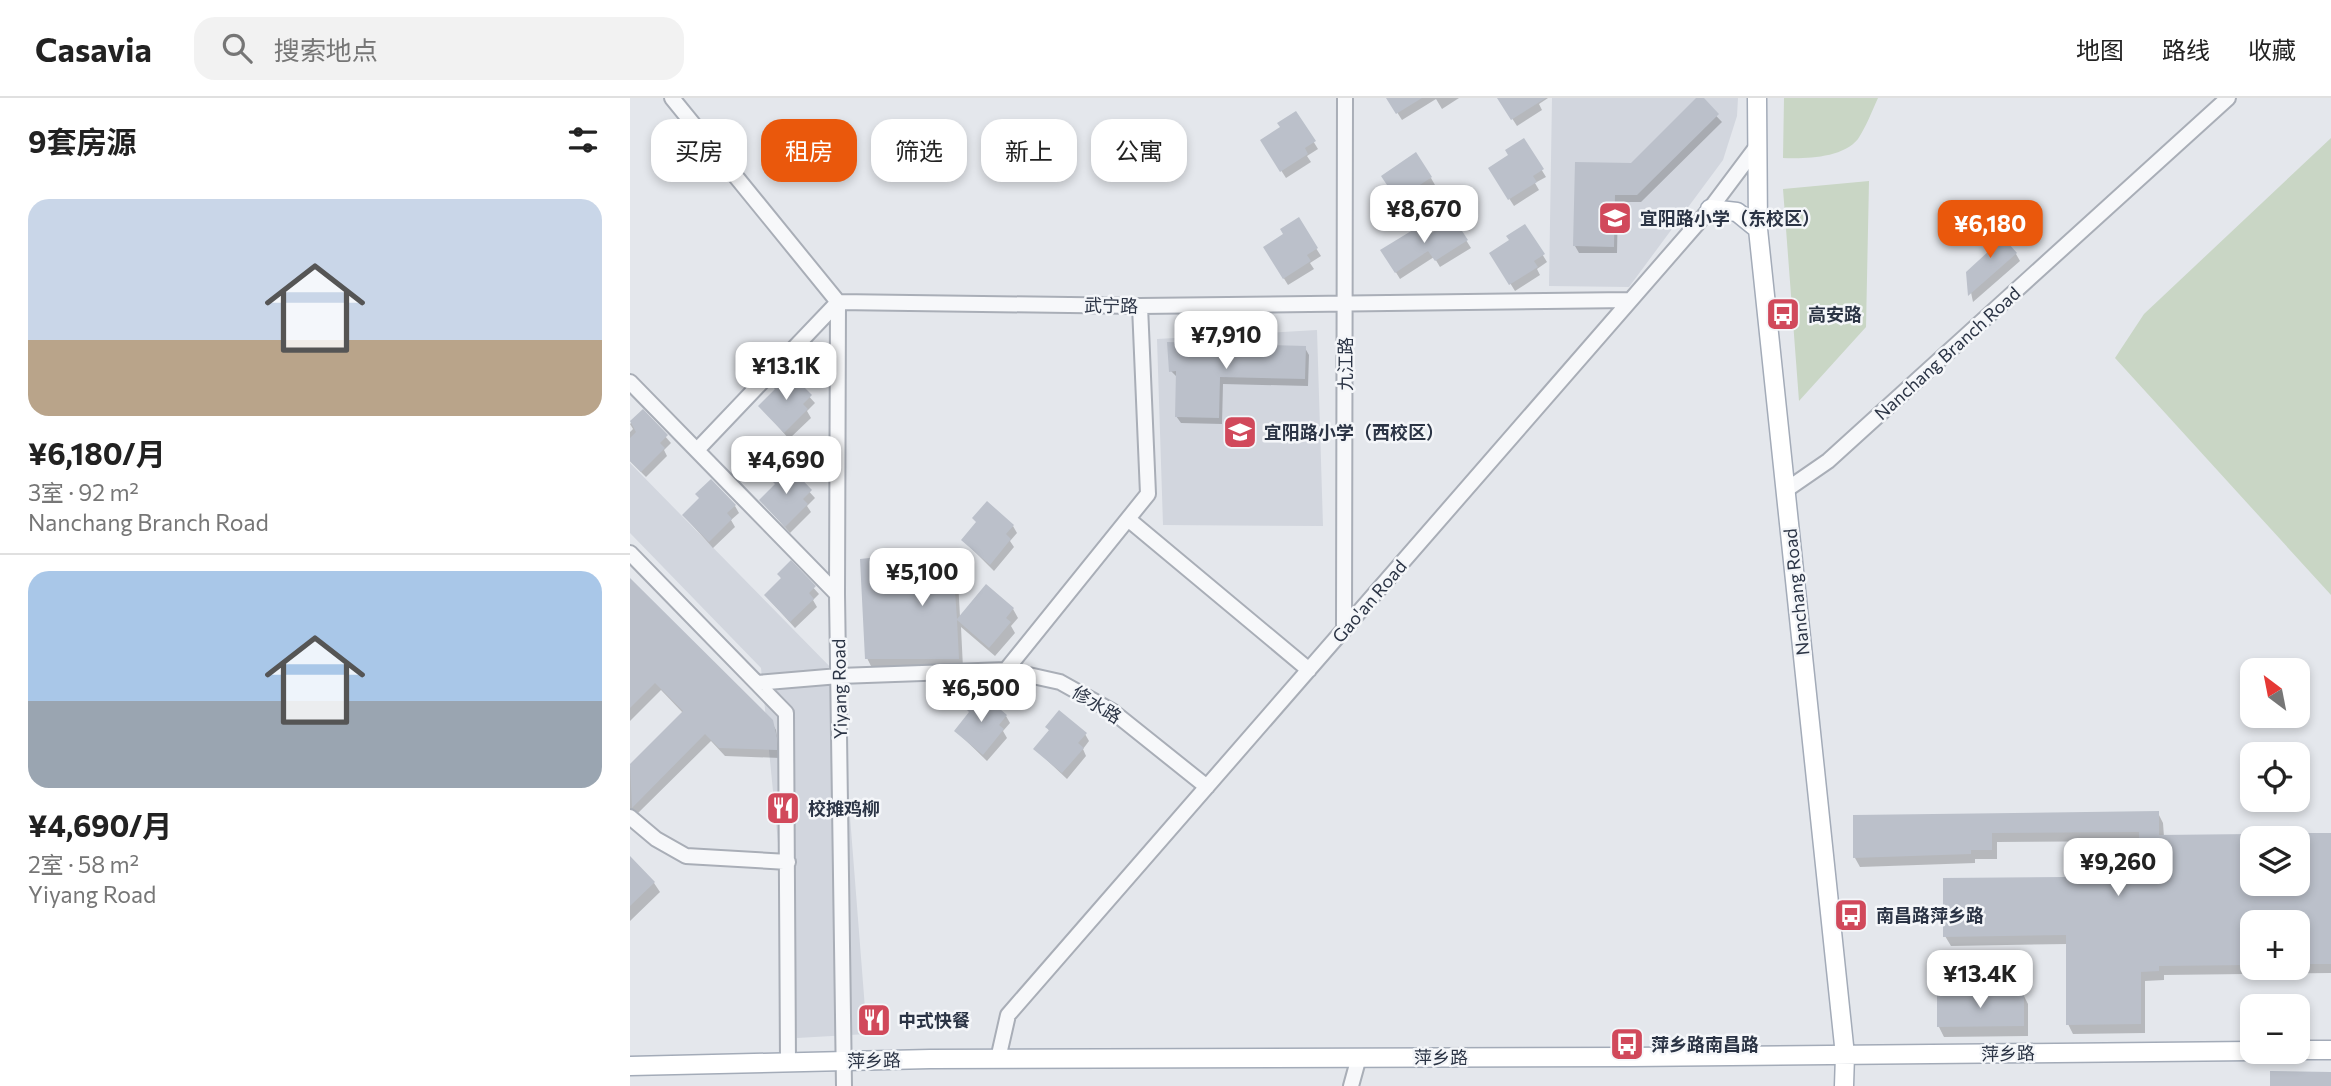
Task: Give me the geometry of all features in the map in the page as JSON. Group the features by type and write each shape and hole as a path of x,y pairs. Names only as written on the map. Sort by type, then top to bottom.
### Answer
{"main road":[{"name":"Nanchang Road","path":"1757,98 1755,149 1758,229 1845,1055 1844,1086"},
{"path":"1710,209 1737,212 1758,229"},
{"name":"萍乡路","path":"630,1066 843,1060 2240,1051"},
{"path":"2310,1051 2331,1051"}],"street":[{"path":"672,98 838,302 696,450"},
{"name":"九江路","path":"1344,630 1345,98"},
{"name":"Nanchang Branch Road","path":"1786,490 1828,461 2228,98"},
{"name":"Gao'an Road","path":"998,1059 1008,1015 1710,209 1755,149"},
{"name":"武宁路","path":"838,302 1140,306 1630,300"},
{"name":"Yiyang Road","path":"838,302 837,594 844,1086"},
{"path":"1006,670 1147,494 1140,306"},
{"path":"630,382 837,594"},
{"path":"1128,519 1309,670"},
{"path":"630,553 786,713 789,1062"},
{"name":"修水路","path":"757,683 838,676 1006,670 1060,682 1112,711 1207,787"},
{"path":"630,817 656,839 686,856 788,862"},
{"path":"1351,1086 1359,1056"}],"shaded area":[{"name":"宜阳路小学（东校区）","path":"1552,98 1738,98 1737,116 1723,160 1629,287 1549,286"},
{"name":"宜阳路小学（西校区）","path":"1317,330 1323,526 1163,525 1157,339"},
{"path":"630,463 839,676 867,1034 797,1038 761,668 630,533"}],"green space":[{"path":"1784,98 1878,98 1861,134 1851,145 1823,156 1783,158"},
{"path":"2331,138 2331,595 2115,358 2144,314"},
{"path":"1869,181 1866,327 1799,401 1783,189"}],"building":[{"path":"1386,98 1422,98 1396,114"},
{"path":"1497,98 1546,98 1511,120"},
{"name":"宜阳路小学（东校区）","path":"1696,98 1704,98 1719,114 1637,195 1615,195 1614,247 1573,246 1575,162 1631,163"},
{"path":"1296,111 1316,141 1305,148 1308,154 1280,172 1260,140 1280,127 1277,123"},
{"path":"1524,138 1544,169 1533,176 1537,182 1508,200 1488,168 1508,155 1505,150"},
{"path":"1416,152 1432,177 1397,200 1381,176"},
{"path":"1299,217 1318,248 1307,255 1311,261 1283,279 1263,247 1283,234 1280,229"},
{"path":"1454,219 1468,240 1435,261 1428,251 1395,273 1380,250 1421,225 1428,235"},
{"path":"1525,224 1545,254 1534,261 1538,267 1509,285 1489,253 1509,240 1506,236"},
{"path":"1993,226 2017,253 1968,296 1966,272 1991,249 1981,237"},
{"path":"1167,342 1306,346 1305,379 1220,377 1219,418 1175,417 1176,371 1169,372"},
{"path":"787,370 812,395 803,404 808,409 784,433 758,406 775,389 771,386"},
{"path":"643,409 668,435 660,443 665,448 641,472 630,461 630,438 636,432 630,421"},
{"path":"787,464 812,490 803,499 808,504 785,527 759,500 775,484 771,480"},
{"path":"711,479 736,505 727,513 732,519 709,542 682,515 699,498 695,494"},
{"path":"987,501 1014,525 1006,534 1011,539 990,565 961,540 976,522 972,518"},
{"path":"952,549 957,619 986,584 1014,608 1006,618 1011,622 989,648 957,620 959,659 865,659 860,559"},
{"path":"791,560 816,586 809,593 814,599 790,622 764,595 781,578 777,574"},
{"path":"630,578 773,720 777,738 777,750 719,748 705,734 632,808 630,764 683,711 655,683 630,708"},
{"path":"980,692 1007,715 999,725 1004,729 983,755 954,731 969,712 965,708"},
{"path":"1059,710 1087,733 1078,743 1084,748 1062,773 1033,749 1049,730 1045,727"},
{"path":"2159,811 2159,835 2240,834 2240,896 2310,896 2310,833 2331,833 2331,964 2310,964 2310,910 2240,910 2240,965 2159,966 2159,971 2141,972 2141,1024 2066,1025 2066,935 1943,937 1943,878 2065,877 2065,854 2139,853 2139,832 1992,833 1992,850 1971,850 1971,854 1853,858 1853,815"},
{"path":"630,856 655,882 630,906"},
{"path":"2024,992 2024,1026 1937,1027 1937,993"},
{"path":"2270,1071 2331,1072 2331,1086 2270,1086"}],"place":[{"name":"宜阳路小学（东校区）","path":"1615,218"},
{"name":"高安路","path":"1783,314"},
{"name":"宜阳路小学（西校区）","path":"1240,432"},
{"name":"校摊鸡柳","path":"783,808"},
{"name":"南昌路萍乡路","path":"1851,915"},
{"name":"中式快餐","path":"874,1020"},
{"name":"萍乡路南昌路","path":"1627,1044"}]}
